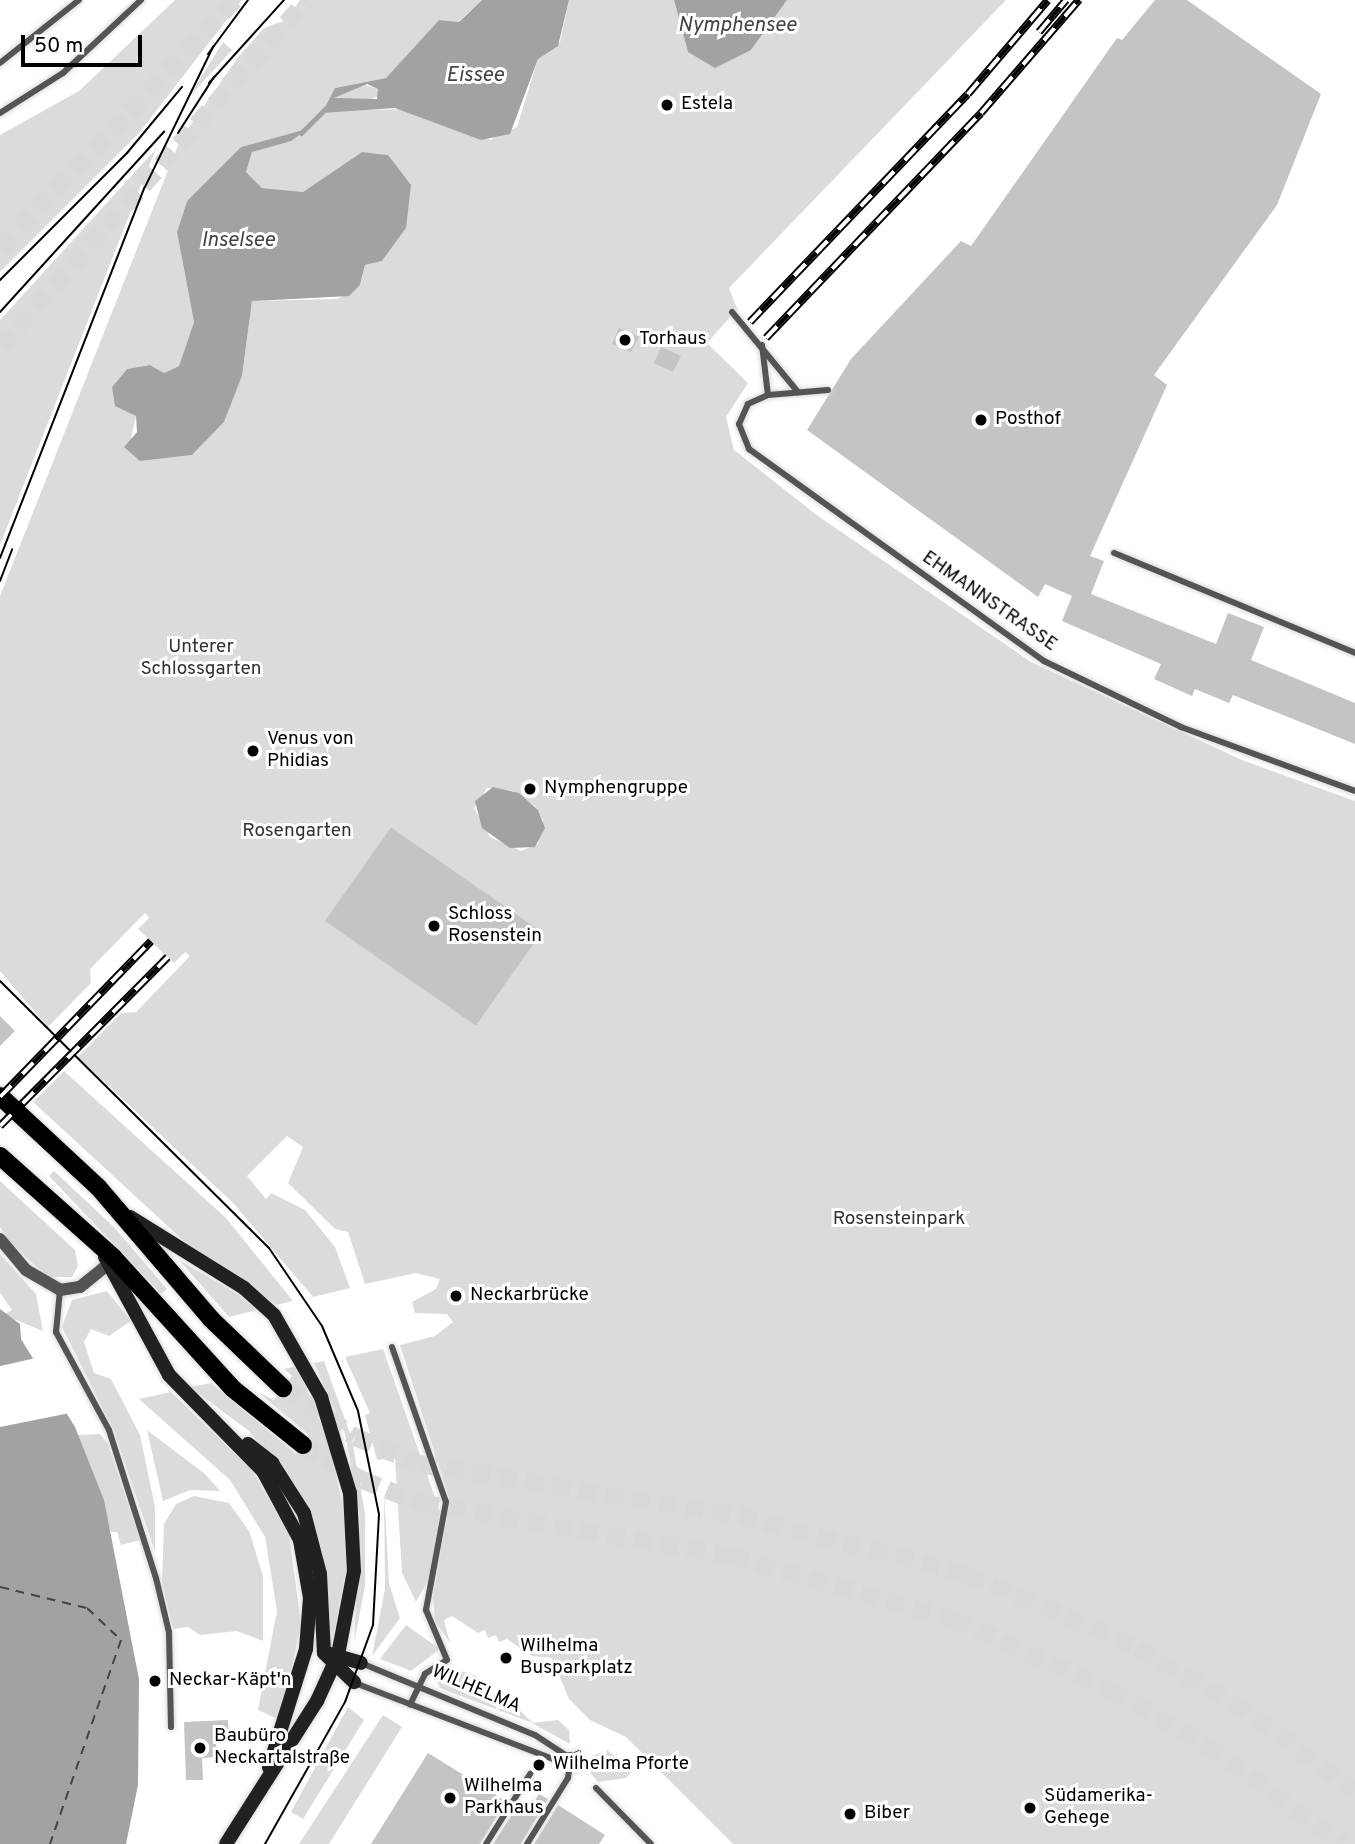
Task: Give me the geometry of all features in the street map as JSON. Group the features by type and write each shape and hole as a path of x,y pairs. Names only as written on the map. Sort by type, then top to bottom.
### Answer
{"main road":[{"path":"0,1096 37,1134 113,1203 211,1319 283,1388"},
{"path":"0,1156 84,1231 232,1388 303,1445"},
{"path":"113,1203 256,1298 307,1368 338,1442 350,1493 355,1554 345,1625 345,1648 358,1662"},
{"path":"84,1231 110,1263 169,1375 263,1471 300,1540 310,1606 300,1675 255,1797"},
{"path":"217,1425 272,1463 304,1513 320,1574 332,1658 354,1682"},
{"path":"317,1701 345,1625"},
{"path":"300,1675 332,1658 358,1662"},
{"path":"226,1844 317,1701 331,1684 354,1682"}],"street":[{"path":"0,1239 26,1270 60,1290 80,1287 110,1263"}],"lane":[{"path":"0,64 79,0"},
{"path":"0,113 70,68 141,0"},
{"path":"732,312 762,345 798,393"},
{"path":"762,345 768,395 828,390"},
{"name":"EHMANNSTRASSE","path":"768,395 748,404 740,417 743,440 756,456 1044,661 1181,727 1355,791"},
{"path":"1114,553 1355,653"},
{"path":"60,1290 56,1332 108,1430 159,1589 169,1632 171,1727"},
{"path":"392,1348 446,1502 426,1610 447,1660 427,1672 410,1705"},
{"name":"WILHELMA","path":"358,1662 535,1735 574,1760"},
{"name":"WILHELMA","path":"354,1682 527,1753 574,1760"},
{"path":"527,1844 568,1778 574,1760"},
{"path":"486,1844 530,1774"},
{"path":"596,1788 652,1844"}],"green space":[{"path":"175,0 242,0 139,133 0,272 0,135 79,91"},
{"name":"Rosensteinpark","path":"300,0 482,0 458,22 439,20 386,78 335,88 323,111 405,109 490,140 517,127 538,59 560,42 569,0 674,0 688,52 751,50 787,0 1006,0 729,288 737,309 707,343 748,383 726,417 734,450 818,516 1031,662 1242,760 1355,801 1355,1844 733,1844 626,1737 590,1720 569,1699 552,1658 532,1656 507,1639 499,1642 496,1635 488,1638 485,1630 478,1633 452,1616 444,1620 450,1643 435,1621 433,1596 450,1500 400,1345 435,1336 453,1322 447,1314 415,1313 412,1302 436,1289 440,1279 416,1273 365,1284 348,1232 335,1229 288,1183 303,1147 287,1136 247,1176 266,1199 271,1193 305,1210 335,1247 350,1288 313,1297 233,1203 78,1057 121,1013 136,1012 190,956 185,952 174,963 138,929 149,918 145,913 90,969 91,983 48,1027 0,971 0,596 180,140 239,56 264,28 286,20","holes":["305,130 252,152 246,172 262,188 303,192 362,152 388,155 406,228 382,261 365,265 361,283 338,299 252,301 242,376 224,422 192,455 140,461 130,443 136,416 118,406 112,387 127,369 150,365 164,373 179,366 194,322 177,232 187,201 241,147","487,788 513,791 535,806 543,820 538,844 521,851 490,837 474,808","391,827 542,932 476,1026 326,921"]},
{"path":"223,42 232,50 191,95 200,79"},
{"path":"363,84 378,89 379,96 357,103 334,98"},
{"path":"156,149 141,185 0,545 0,320"},
{"path":"64,1071 226,1218 293,1301 276,1305 185,1242 33,1102"},
{"path":"54,1171 114,1227 167,1289 161,1294 49,1176"},
{"path":"0,1181 75,1250 78,1266 72,1277 48,1277 10,1243 0,1227"},
{"path":"0,1254 36,1294 43,1331 4,1315 12,1310 0,1293"},
{"path":"179,1260 239,1295 257,1310 229,1317"},
{"path":"107,1291 131,1321 109,1336 91,1329 84,1342 94,1373 111,1379 140,1435 155,1507 155,1552 114,1431 62,1327 72,1300"},
{"path":"383,1349 440,1512 430,1577 416,1602 402,1573 395,1458 377,1460 365,1415 370,1413 345,1357"},
{"path":"324,1361 352,1439 365,1514 365,1586 354,1643 360,1515 345,1434 314,1363"},
{"path":"297,1366 330,1447 345,1517 346,1570 333,1638 326,1636 323,1554 300,1493 249,1431 190,1387 211,1383 296,1454 309,1435 258,1392 274,1400 292,1376 284,1369"},
{"path":"171,1392 252,1470 289,1534 301,1624 280,1720 258,1710 277,1611 265,1537 230,1480 139,1399"},
{"path":"147,1430 205,1474 220,1491 190,1490 163,1501"},
{"path":"100,1434 108,1444 140,1540 121,1545 117,1532 111,1532 77,1435"},
{"path":"384,1488 389,1583 400,1618 372,1656 385,1589"},
{"path":"194,1496 229,1503 249,1531 263,1576 263,1641 237,1631 200,1635 188,1627 173,1629 162,1582 164,1524 176,1504"},
{"path":"406,1625 440,1649 411,1671 380,1659"},
{"path":"452,1668 477,1676 473,1684 465,1679 467,1695 486,1697 500,1709 508,1706 511,1713 519,1710 533,1723 558,1720 569,1730 570,1744 530,1722 440,1688 435,1675"},
{"path":"348,1707 364,1720 303,1819 291,1812"},
{"path":"383,1715 402,1727 329,1844 299,1844"},
{"path":"607,1750 633,1770 626,1778 598,1782 591,1774 590,1757"}],"water":[{"name":"Eissee","path":"482,0 569,0 558,46 538,59 510,134 481,140 395,108 322,113 335,88 386,78 439,20 459,22","holes":["367,84 378,89 377,99 334,98"]},
{"name":"Nymphensee","path":"674,0 787,0 751,50 715,68 688,52"},
{"name":"Inselsee","path":"307,129 291,141 252,152 246,172 262,188 303,192 362,152 388,155 411,185 406,228 382,261 365,265 360,285 349,296 252,301 242,376 224,422 192,455 140,461 124,447 137,432 136,416 115,406 112,387 127,369 150,365 164,373 179,366 194,322 177,232 187,201 241,147"},
{"path":"493,787 519,793 538,810 545,828 535,847 510,848 482,828 475,801"},
{"path":"0,1309 20,1324 21,1339 75,1427 104,1500 139,1679 138,1785 126,1844 0,1844"}],"pier":[{"path":"36,1358 70,1413 0,1427 0,1366"}],"building":[{"path":"1155,0 1187,0 1321,94 1277,205 1154,375 1167,385 1090,556 1104,561 1091,594 1216,644 1228,613 1264,627 1251,660 1355,703 1355,744 1233,695 1229,703 1195,689 1192,696 1154,679 1161,664 1062,621 1072,596 1045,584 1038,597 807,430 851,359 961,241 971,246 1117,38 1122,40"},
{"name":"Torhaus","path":"619,328 639,337 631,352 612,344"},
{"name":"Torhaus","path":"661,347 681,356 673,372 654,363"},
{"name":"Schloss Rosenstein","path":"391,827 542,932 476,1026 325,921"},
{"path":"0,1016 15,1031 0,1046"},
{"name":"Baubüro Neckartalstraße","path":"228,1720 229,1738 216,1739 216,1757 202,1758 203,1780 186,1780 184,1722"},
{"name":"Wilhelma Parkhaus","path":"428,1753 506,1801 480,1844 371,1844"},
{"path":"539,1794 548,1799 521,1844 493,1844 516,1808 526,1815"},
{"path":"558,1805 605,1835 599,1844 534,1844"}],"waterway":[{"path":"301,133 326,108"}],"ferry route":[{"path":"0,1587 87,1608 121,1640 50,1844"}],"tunnel":[{"path":"0,249 235,0"},
{"path":"0,347 307,0"},
{"path":"283,1388 355,1437 419,1464 739,1516 967,1574 1137,1648 1233,1703 1355,1790"},
{"path":"303,1445 362,1480 421,1503 731,1556 952,1619 1110,1690 1206,1745 1343,1844"}],"tram line":[{"path":"208,54 248,0"},
{"path":"209,83 284,0"},
{"path":"0,558 145,187 213,47"},
{"path":"178,133 214,77"},
{"path":"0,280 127,153 182,87"},
{"path":"0,312 164,132"},
{"path":"0,581 12,549"},
{"path":"0,981 269,1248 322,1326 358,1411 379,1514 373,1625 345,1702 265,1844"}],"railway":[{"path":"750,322 968,94 1048,0"},
{"path":"1039,32 1066,0"},
{"path":"766,338 981,113 1079,0"},
{"path":"0,1097 151,941"},
{"path":"0,1126 168,957"}],"place":[{"name":"Estela","path":"667,105"},
{"name":"Torhaus","path":"625,340"},
{"name":"Posthof","path":"981,420"},
{"name":"Venus von Phidias","path":"253,751"},
{"name":"Nymphengruppe","path":"530,789"},
{"name":"Schloss Rosenstein","path":"434,926"},
{"name":"Neckarbrücke","path":"456,1296"},
{"name":"Wilhelma Busparkplatz","path":"506,1658"},
{"name":"Neckar-Käpt'n","path":"155,1681"},
{"name":"Baubüro Neckartalstraße","path":"200,1748"},
{"name":"Wilhelma Pforte","path":"539,1765"},
{"name":"Wilhelma Parkhaus","path":"450,1798"},
{"name":"Südamerika- Gehege","path":"1030,1808"},
{"name":"Biber","path":"850,1814"}],"park label":[{"name":"Unterer Schlossgarten","path":"201,659"},
{"name":"Rosengarten","path":"297,832"}]}
